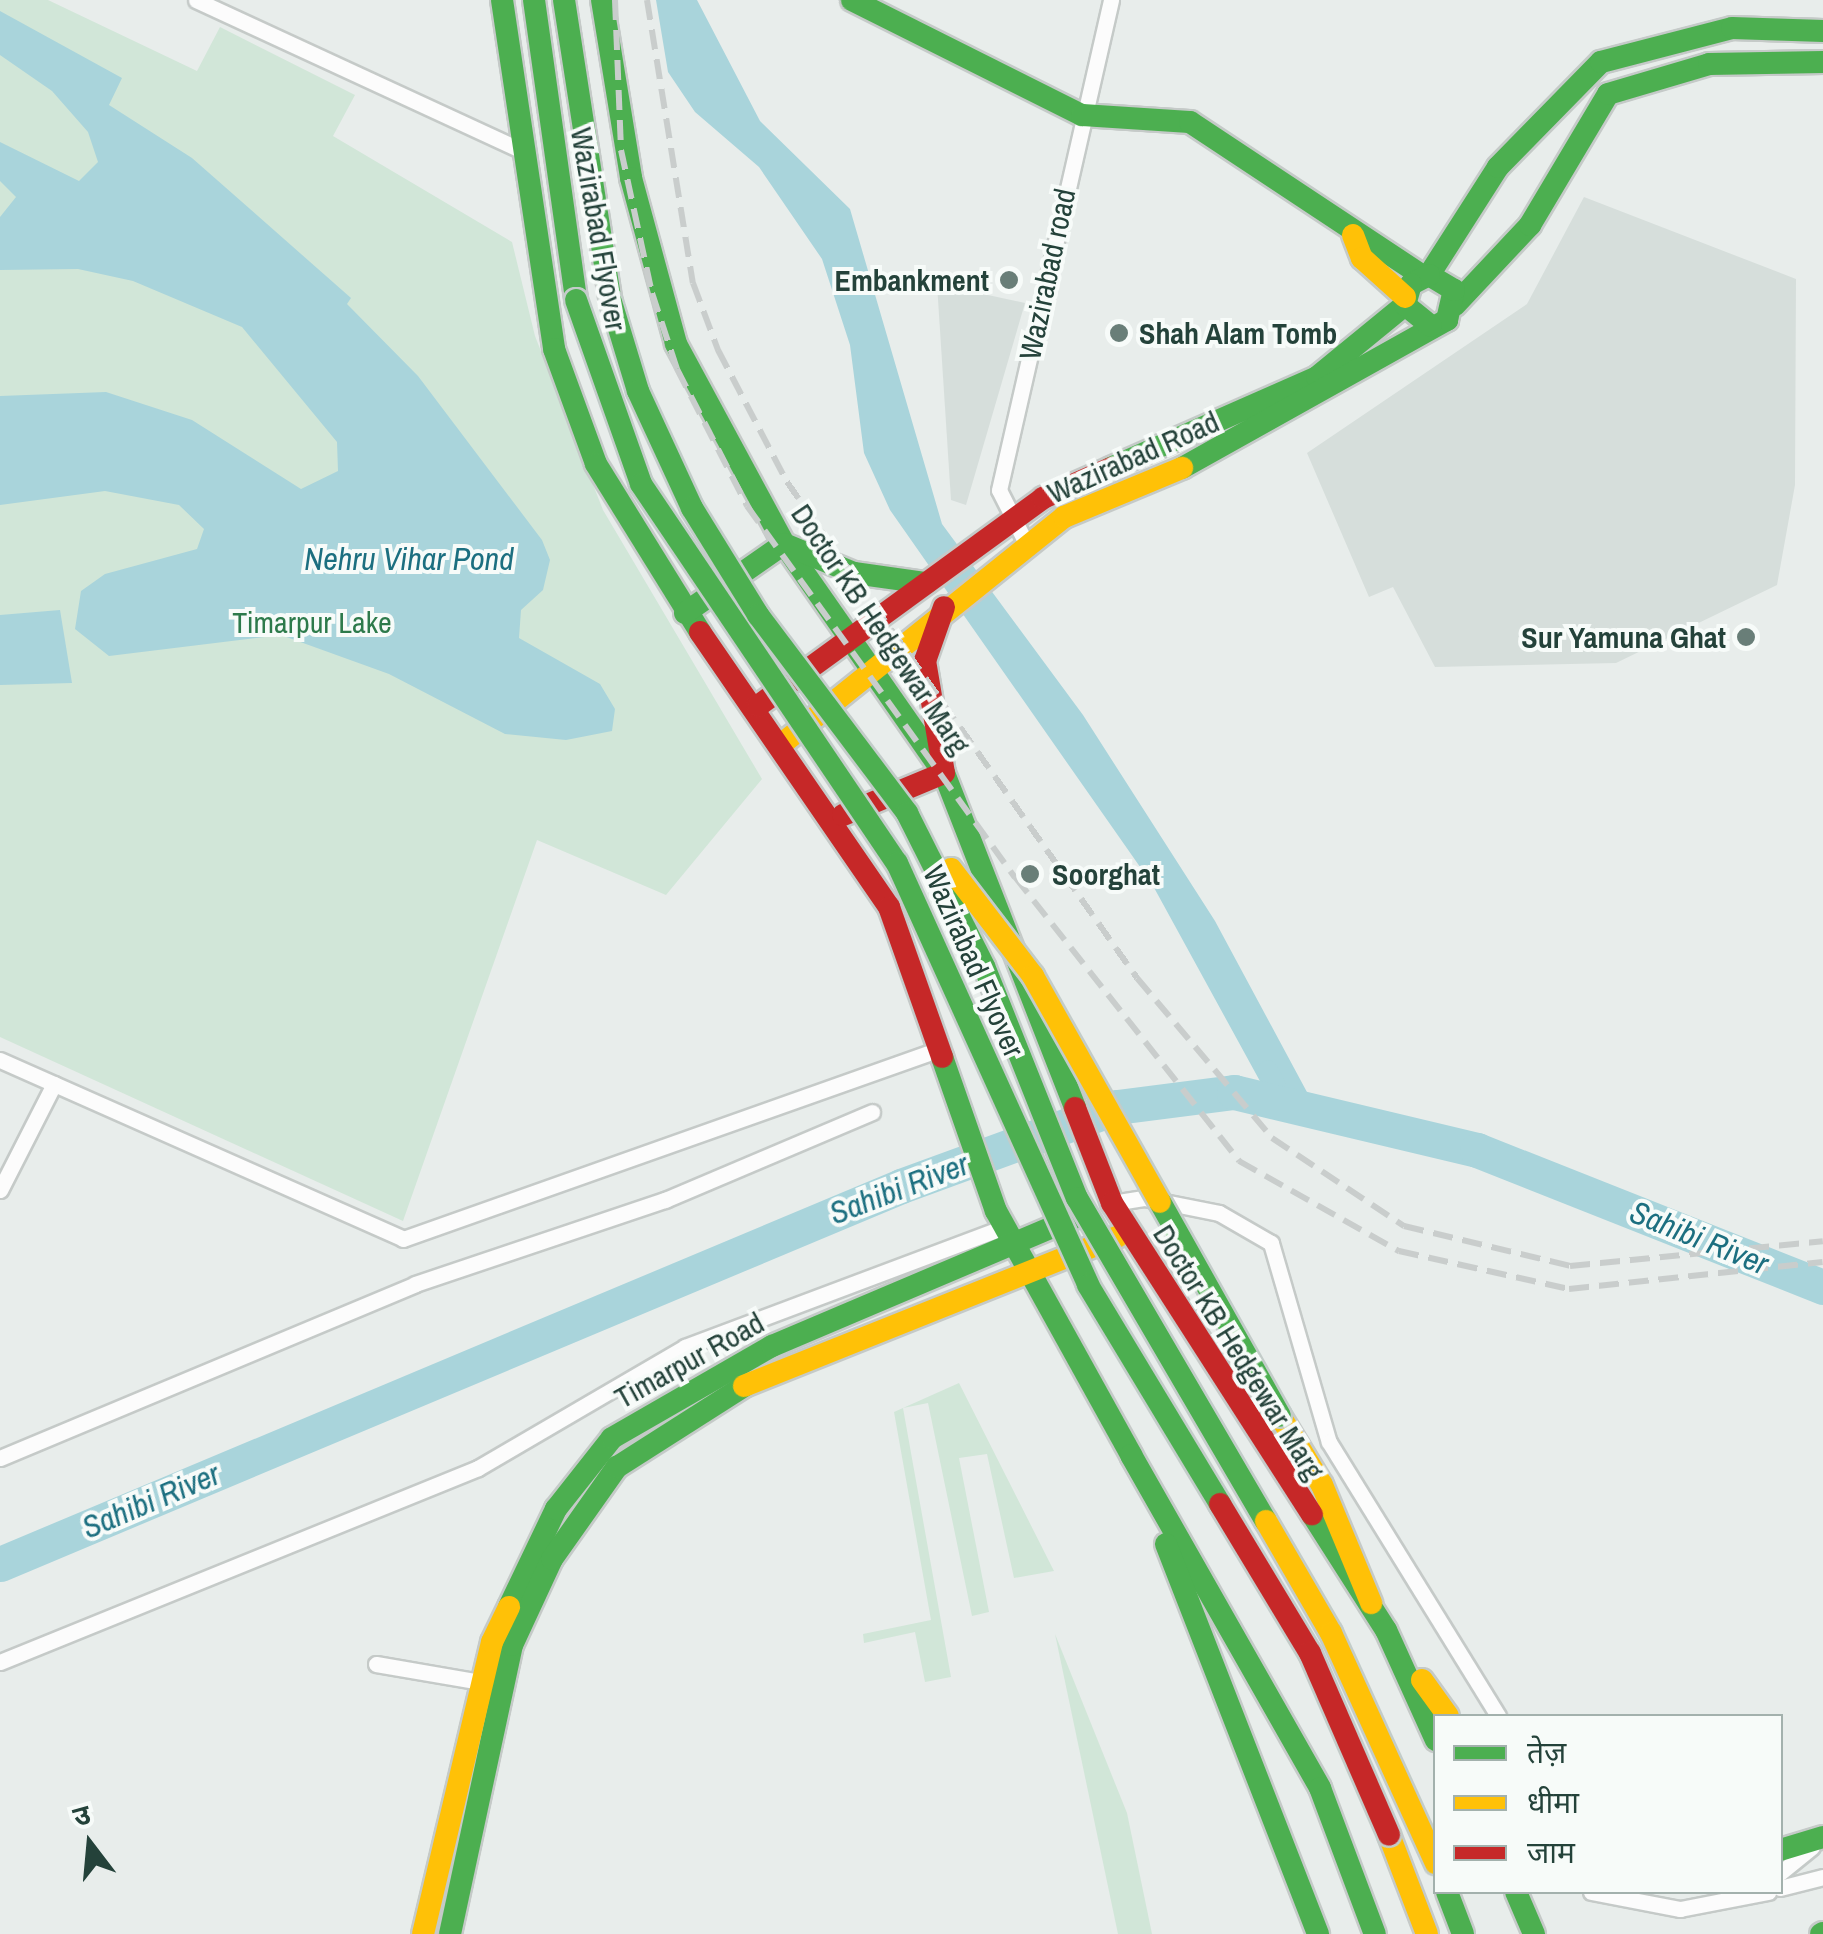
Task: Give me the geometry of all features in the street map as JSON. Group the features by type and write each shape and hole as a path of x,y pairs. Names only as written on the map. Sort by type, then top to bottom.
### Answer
{"main road":[{"path":"502,0 520,150 560,366 596,464 686,613 784,742 889,907 944,1076 1005,1226 1320,1788 1375,1934"},
{"name":"Wazirabad Flyover","path":"534,0 576,300 642,484 897,862 1088,1285 1310,1654 1390,1835 1428,1934"},
{"name":"Wazirabad Flyover","path":"564,0 611,302 649,418 701,524 907,813 984,966 1077,1198 1330,1633 1433,1856"},
{"name":"Doctor KB Hedgewar Marg","path":"602,0 657,288 676,344 784,544 878,670 944,772 1048,1055 1112,1203 1386,1630"},
{"path":"852,0 1082,115 1190,122 1353,235 1381,240 1426,276 1450,284 1455,305"},
{"path":"1426,276 1493,176 1550,109 1601,62 1657,42 1732,28 1823,30"},
{"path":"1455,305 1530,225 1586,120 1608,94 1709,64 1823,62"},
{"path":"1353,235 1362,258 1432,326"},
{"name":"Wazirabad Road","path":"758,706 1003,526 1082,477 1317,378 1405,301 1426,276"},
{"name":"Wazirabad Road","path":"784,742 878,670 944,607 1020,547 1118,490 1232,447 1432,326 1455,305"},
{"path":"686,613 784,544 854,573 926,584"},
{"path":"832,820 944,772 925,661 944,607"},
{"path":"907,813 1033,976 1322,1484 1371,1603"},
{"path":"889,907 979,864"},
{"name":"Timarpur Road","path":"423,1934 481,1682 518,1575 612,1438 772,1346 1005,1226 1112,1203"},
{"name":"Timarpur Road","path":"450,1934 512,1645 552,1560 617,1466 689,1415 809,1353 1130,1233"},
{"path":"1131,1455 1318,1934"},
{"path":"1386,1630 1447,1714"},
{"path":"1386,1630 1433,1733"},
{"path":"1390,1835 1413,1934"},
{"path":"1783,1849 1823,1837"},
{"path":"1448,1894 1462,1934"},
{"path":"1517,1894 1534,1934"}],"street":[{"path":"196,0 520,150"},
{"name":"Wazirabad road","path":"1020,547 1003,526 999,490 1064,193 1112,0"},
{"path":"0,1060 402,1239 936,1050"},
{"path":"0,1190 7,1159 54,1084"},
{"path":"0,1458 415,1284 665,1200 872,1112"},
{"path":"1112,1203 1155,1200 1219,1214 1271,1243 1329,1442 1497,1714"},
{"path":"0,1662 478,1468 685,1347 1005,1226"},
{"path":"376,1664 481,1682"},
{"path":"1783,1870 1823,1837"},
{"path":"1783,1887 1823,1876"},
{"path":"1601,1894 1680,1910 1754,1894"}],"shaded area":[{"path":"1584,197 1796,279 1795,485 1777,585 1616,663 1435,667 1393,587 1369,597 1307,453 1527,304"},
{"path":"937,284 1025,303 966,505 951,500"}],"green space":[{"name":"Timarpur Lake","path":"0,0 48,0 197,71 220,27 355,95 333,136 512,242 535,336 603,510 762,779 666,895 537,840 403,1221 0,1037"},
{"path":"959,1383 1054,1571 1014,1578 987,1454 959,1458 989,1612 972,1616 928,1403 903,1408 951,1677 925,1682 915,1632 864,1643 863,1634 931,1620 894,1412"},
{"path":"1055,1634 1127,1813 1152,1934 1118,1934"}],"water":[{"path":"656,0 697,0 760,121 850,209 942,524 1083,715 1215,921 1308,1094 1261,1083 1152,884 890,510 864,453 850,345 822,259 759,167 695,112 668,72"},
{"name":"Nehru Vihar Pond","path":"0,11 122,78 109,105 192,158 351,298 347,304 418,376 542,540 550,560 543,590 521,610 519,638 600,684 615,709 612,731 566,740 505,734 389,674 281,635 109,656 75,629 81,591 105,574 197,549 204,529 179,505 105,491 0,505 0,396 106,392 192,420 301,489 338,471 337,442 242,327 133,281 78,269 0,270 0,217 16,197 0,181 0,142 79,181 98,162 88,132 52,91 0,55"},
{"path":"60,610 72,683 0,685 0,615"}],"waterway":[{"path":"1268,1070 1288,1111"},
{"name":"Sahibi River","path":"0,1564 901,1186 1117,1107 1234,1092 1477,1150 1823,1287"}],"railway":[{"path":"615,0 621,150 652,293 677,369 747,506 1015,877 1239,1161 1399,1251 1569,1289 1823,1262"},
{"path":"647,0 693,283 718,350 787,482 1137,978 1272,1138 1404,1226 1570,1266 1823,1241"}],"traffic: fast":[{"path":"502,0 554,349 596,464 700,632"},
{"path":"534,0 576,300"},
{"path":"564,0 611,302"},
{"path":"602,0 631,178 676,344 784,544 944,773 1075,1108"},
{"path":"852,0 1082,115 1190,122 1423,276"},
{"path":"1429,275 1498,167 1601,62 1732,28 1823,31"},
{"path":"1455,305 1530,225 1608,94 1709,64 1823,62"},
{"path":"1182,468 1447,320 1454,290 1429,275 1411,284 1405,305 1431,326"},
{"path":"576,300 641,484 897,863 1088,1285 1220,1504"},
{"path":"611,302 638,391 692,508 758,615 907,813 984,966 1077,1198 1266,1521"},
{"path":"1111,468 1317,377 1405,305"},
{"path":"685,613 784,544 854,573 926,583"},
{"path":"942,1057 996,1211 1131,1455"},
{"path":"1160,1202 1280,1416"},
{"path":"509,1607 556,1509 612,1438 772,1346 1076,1217"},
{"path":"450,1934 512,1645 552,1559 617,1467 744,1386"},
{"path":"1131,1455 1320,1788 1375,1934"},
{"path":"1312,1514 1386,1630"},
{"path":"1166,1544 1318,1934"},
{"path":"1386,1630 1433,1733"},
{"path":"1783,1849 1823,1837"},
{"path":"1448,1894 1463,1934"},
{"path":"1517,1894 1534,1934"}],"traffic: slow":[{"path":"1353,235 1362,258 1405,297"},
{"path":"783,743 1064,517 1182,468"},
{"path":"951,869 1033,976 1160,1202"},
{"path":"744,1386 1117,1237"},
{"path":"1280,1416 1322,1485 1371,1603"},
{"path":"1266,1521 1331,1633 1433,1856"},
{"path":"423,1934 492,1642 509,1607"},
{"path":"1422,1680 1447,1714"},
{"path":"1389,1835 1427,1934"}],"traffic: jam":[{"path":"758,706 1043,498 1111,468"},
{"path":"843,815 944,773 925,661 944,607"},
{"path":"700,632 889,907 942,1057"},
{"path":"1075,1108 1112,1203 1312,1514"},
{"path":"1220,1504 1310,1653 1389,1835"}],"place":[{"name":"Embankment","path":"1009,280"},
{"name":"Shah Alam Tomb","path":"1119,333"},
{"name":"Sur Yamuna Ghat","path":"1746,637"},
{"name":"Soorghat","path":"1030,874"}]}
